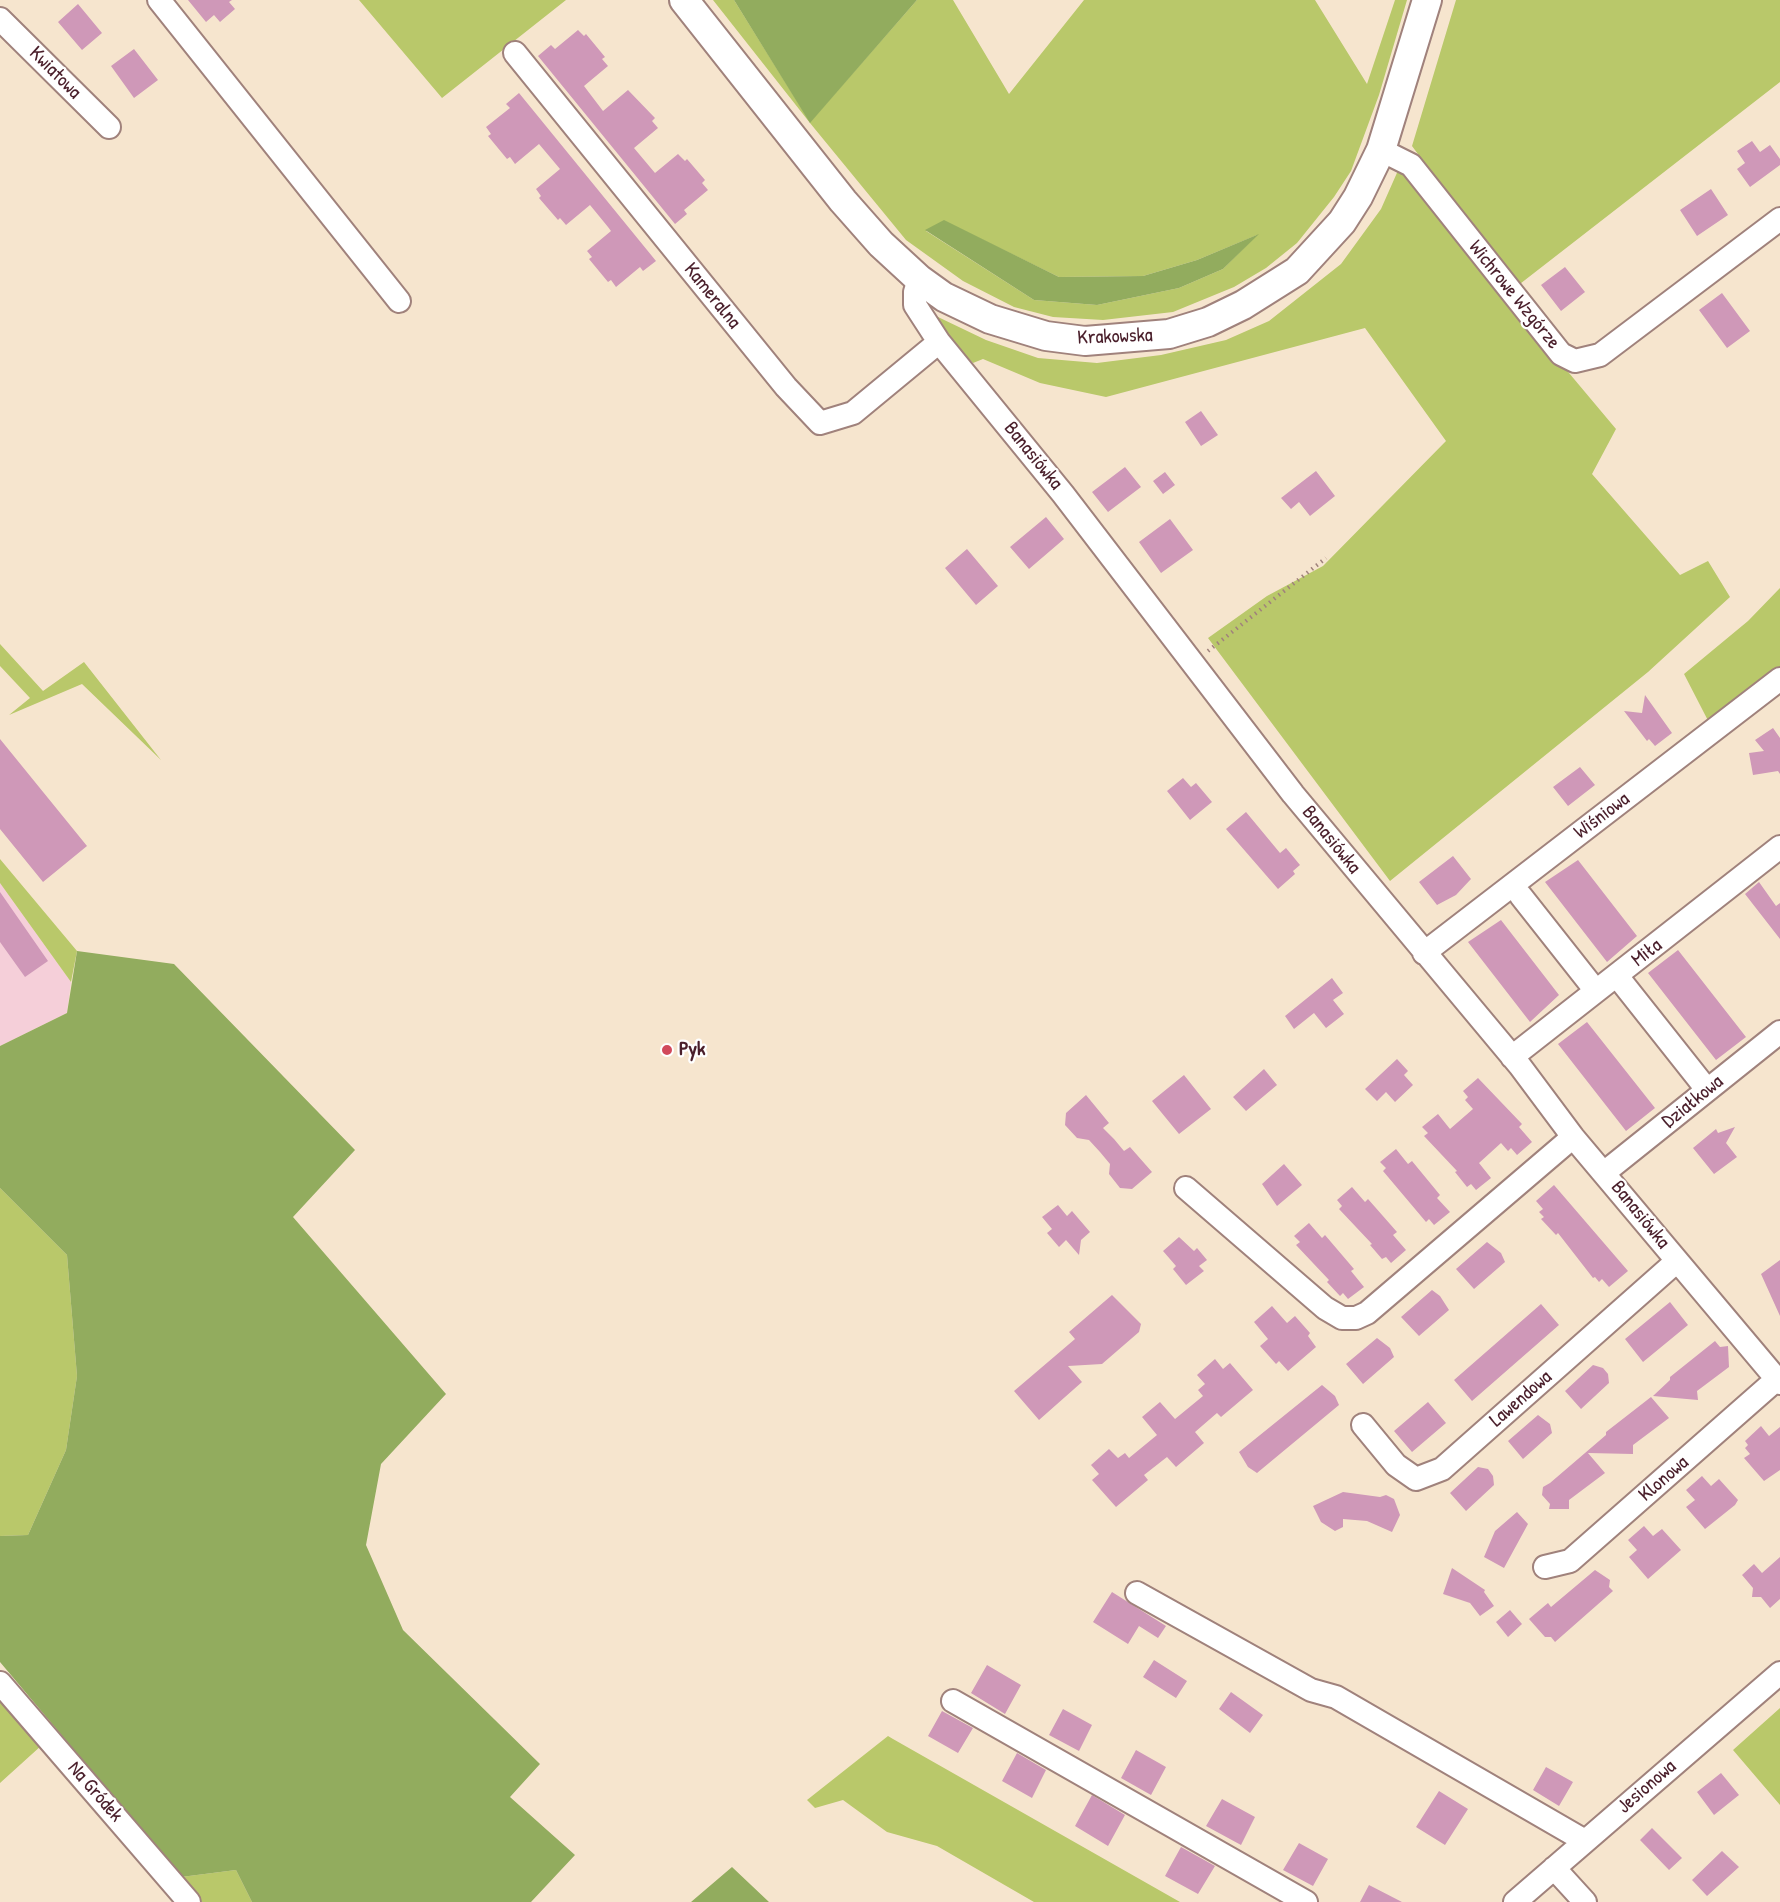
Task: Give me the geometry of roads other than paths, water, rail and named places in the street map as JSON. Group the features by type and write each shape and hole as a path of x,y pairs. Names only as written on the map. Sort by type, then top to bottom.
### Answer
{"main road":[{"name":"Krakowska","path":"684,0 843,201 881,244 919,279 944,297 990,319 1046,336 1085,341 1169,334 1208,322 1243,305 1297,271 1342,222 1358,197 1381,150 1427,0"}],"street":[{"path":"159,0 399,301"},
{"name":"Kwiatowa","path":"0,19 109,127"},
{"name":"Kameralna","path":"515,53 786,387 820,423 853,413 939,342"},
{"name":"Wichrowe Wzgórze","path":"1381,150 1412,165 1561,354 1575,361 1600,355 1780,219"},
{"name":"Banasiówka","path":"919,279 915,292 915,305 939,342 1064,494 1293,794 1512,1058 1573,1137 1605,1172 1778,1381"},
{"name":"Wiśniowa","path":"1424,953 1780,679"},
{"name":"Miła","path":"1512,1058 1780,847"},
{"path":"1521,896 1596,991"},
{"path":"1617,976 1701,1082"},
{"name":"Działkowa","path":"1605,1172 1780,1032"},
{"path":"1186,1188 1325,1308 1342,1318 1356,1318 1367,1312 1573,1137"},
{"name":"Lawendowa","path":"1363,1425 1396,1466 1416,1479 1442,1469 1677,1261"},
{"name":"Klonowa","path":"1545,1567 1570,1561 1778,1381"},
{"path":"1137,1593 1311,1690 1336,1697 1585,1841"},
{"name":"Jesionowa","path":"1515,1902 1780,1672"},
{"name":"Na Gródek","path":"0,1683 189,1902"},
{"path":"953,1701 1306,1902"},
{"path":"1554,1868 1585,1902"}],"place":[{"name":"Pyk","path":"667,1050"}]}
